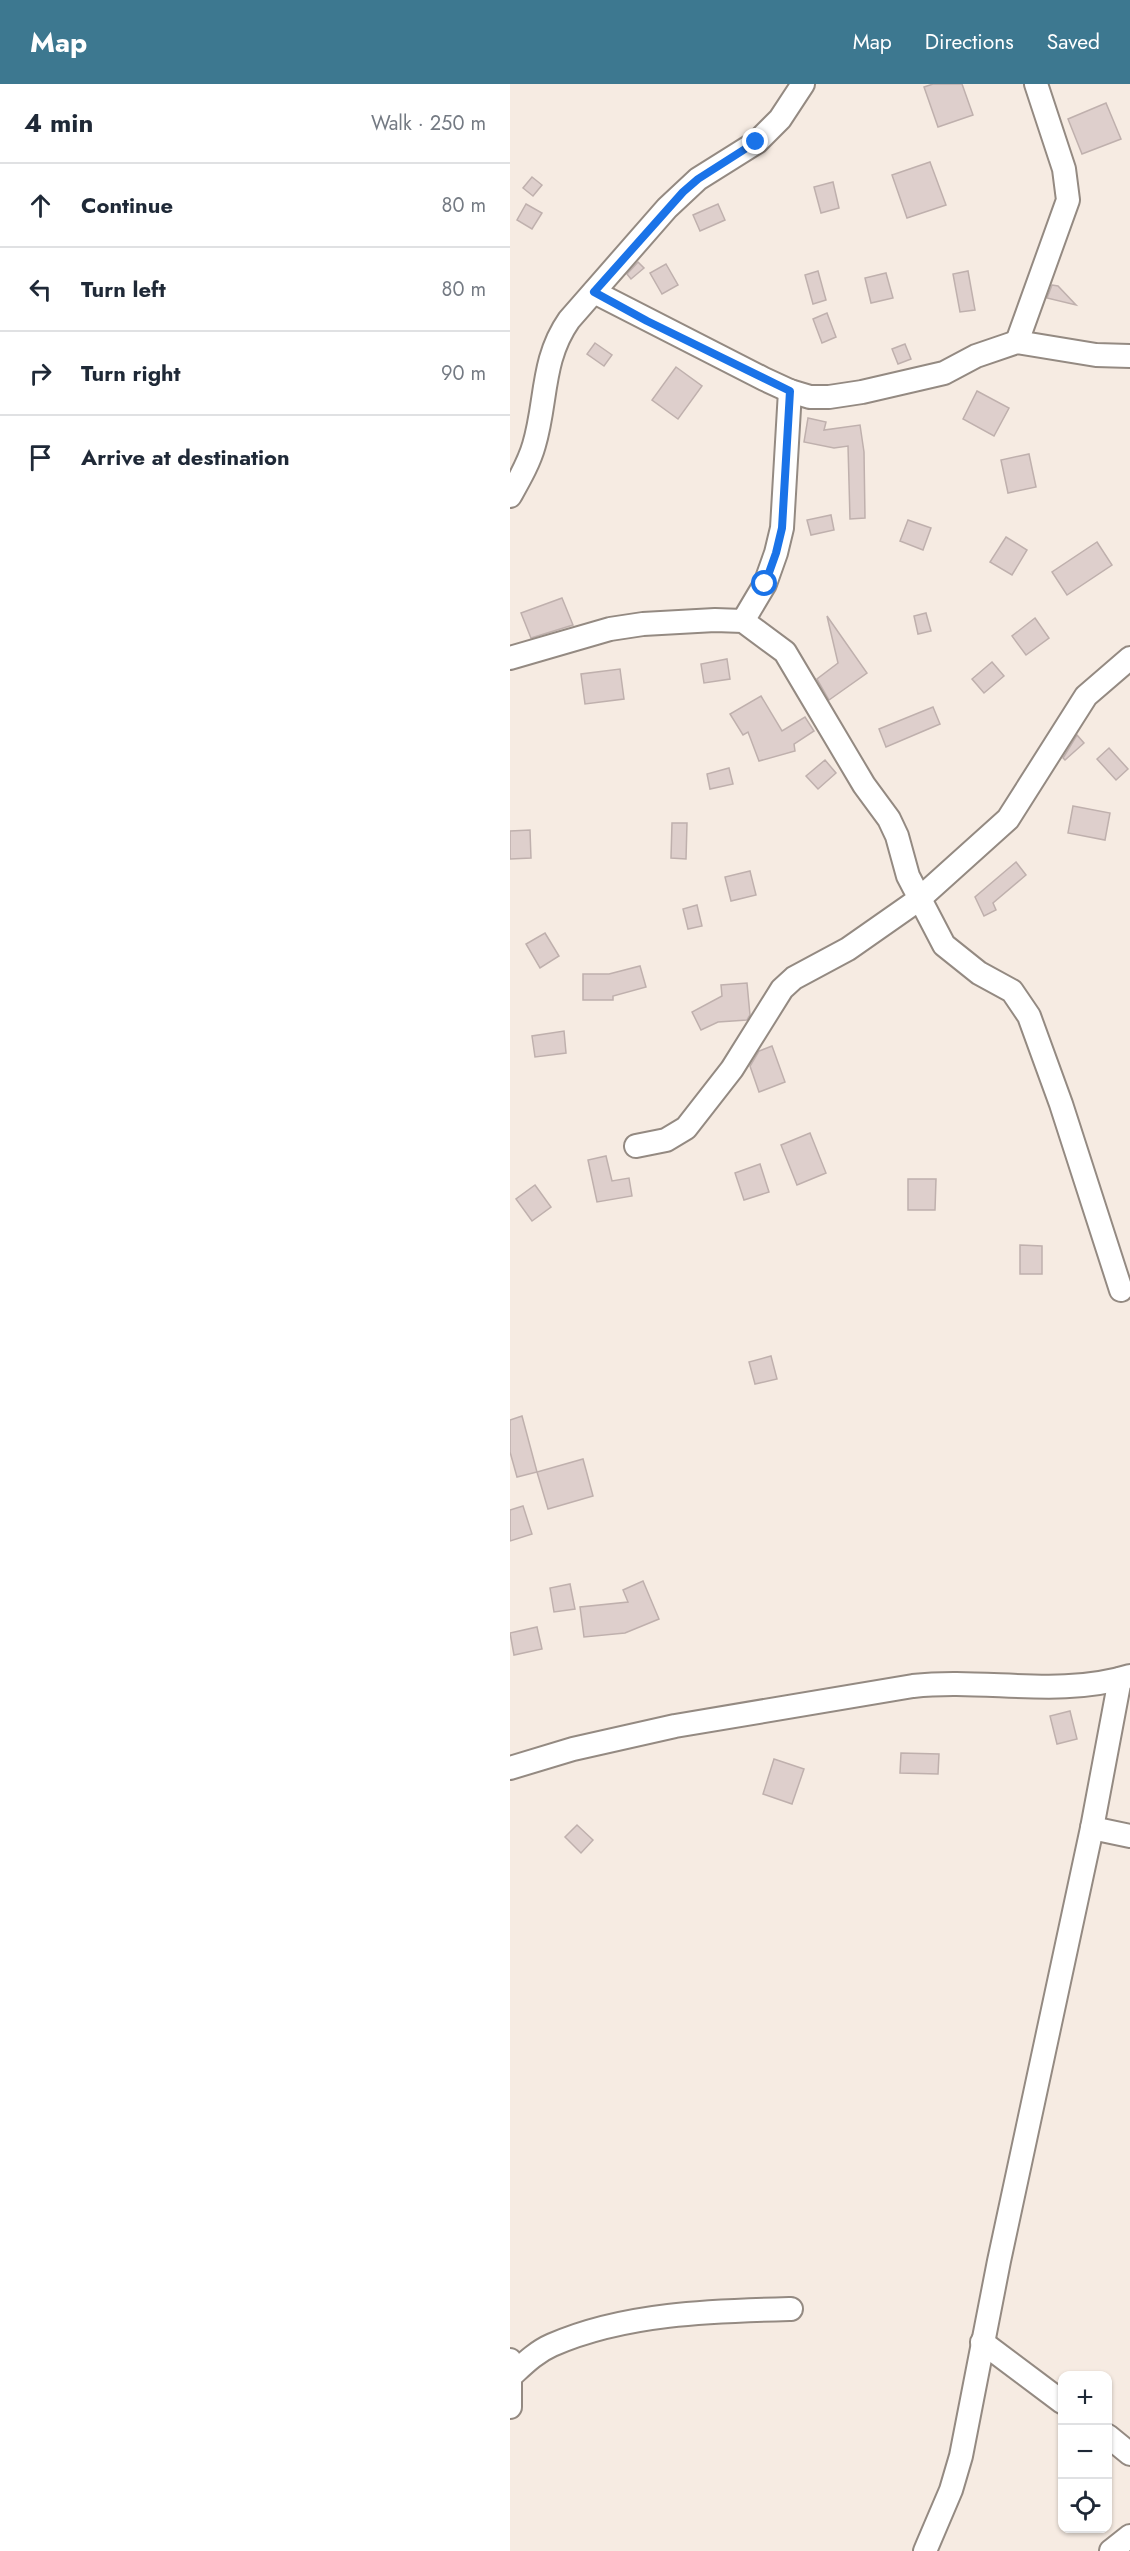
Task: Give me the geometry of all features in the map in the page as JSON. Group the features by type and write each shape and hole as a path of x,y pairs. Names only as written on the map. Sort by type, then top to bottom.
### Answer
{"street":[{"path":"510,496 534,447 544,379 559,333 667,208 698,179 756,142 780,119 802,84"},
{"path":"1017,342 1068,200 1064,170 1036,84"},
{"path":"594,292 647,321 790,391 810,397 862,392 944,373 976,356 1017,342 1096,355 1130,356"},
{"path":"743,621 765,584 782,528 790,391"},
{"path":"510,658 610,629 643,624 743,621 785,652 794,664 828,728 864,785 889,819 897,836 908,876 918,900 944,945 979,973 1012,991 1029,1016 1062,1104 1121,1290"},
{"path":"636,1146 666,1140 686,1128 732,1070 782,989 794,978 848,949 918,900 1008,819 1086,696 1130,658"},
{"path":"510,1768 573,1749 675,1726 913,1686 947,1682 1062,1687 1097,1684 1125,1677 1107,1746 1092,1828 982,2342 961,2456 951,2490 925,2551"},
{"path":"1107,1746 1130,1720"},
{"path":"1092,1828 1130,1836"},
{"path":"510,2407 511,2367 551,2346 627,2322 669,2316 791,2309"},
{"path":"982,2342 1058,2399"},
{"path":"1112,2440 1130,2454"},
{"path":"1111,2551 1130,2536"}],"building":[{"path":"933,84 962,84 973,115 938,127 924,87"},
{"path":"1106,103 1121,139 1082,154 1068,119"},
{"path":"930,162 946,205 907,218 892,175"},
{"path":"532,177 542,185 533,196 523,188"},
{"path":"833,182 839,208 821,213 814,187"},
{"path":"526,204 542,213 532,229 517,220"},
{"path":"718,204 725,220 700,231 693,215"},
{"path":"638,262 644,268 631,279 627,274"},
{"path":"666,264 678,285 662,294 650,273"},
{"path":"818,271 826,300 813,304 805,275"},
{"path":"968,271 975,310 960,312 953,274"},
{"path":"886,273 893,298 871,303 865,278"},
{"path":"1052,285 1058,286 1076,305 1047,298"},
{"path":"827,313 836,337 822,343 813,319"},
{"path":"595,343 612,355 604,366 587,354"},
{"path":"905,344 911,359 898,364 892,349"},
{"path":"676,367 702,386 678,419 652,400"},
{"path":"977,391 1009,408 994,436 963,419"},
{"path":"808,418 826,422 824,430 860,425 864,452 865,518 850,519 848,446 834,448 804,442"},
{"path":"1029,454 1036,487 1008,493 1001,460"},
{"path":"831,515 834,530 811,535 807,520"},
{"path":"908,520 931,528 923,550 900,541"},
{"path":"1006,537 1027,550 1012,575 990,562"},
{"path":"1097,542 1112,565 1067,595 1052,572"},
{"path":"562,598 573,625 531,638 521,613"},
{"path":"926,613 931,631 918,634 914,616"},
{"path":"827,616 867,673 829,700 817,679 838,663"},
{"path":"1035,618 1049,638 1026,655 1012,636"},
{"path":"727,659 730,679 704,683 701,664"},
{"path":"992,662 1004,676 984,693 972,679"},
{"path":"620,669 624,699 585,704 581,674"},
{"path":"761,696 782,731 805,717 814,731 794,744 795,751 759,761 748,732 743,735 730,714"},
{"path":"933,707 940,724 886,747 879,729"},
{"path":"1077,735 1084,743 1065,760 1063,758"},
{"path":"1109,748 1128,769 1116,780 1097,759"},
{"path":"825,760 836,773 818,789 806,776"},
{"path":"729,768 733,784 710,789 707,774"},
{"path":"1073,806 1110,813 1105,840 1068,833"},
{"path":"672,823 687,823 686,859 671,858"},
{"path":"530,830 531,858 510,859 510,831"},
{"path":"1016,862 1026,875 993,903 996,910 984,916 975,897"},
{"path":"750,871 756,895 731,901 725,877"},
{"path":"697,905 702,926 688,929 683,909"},
{"path":"545,933 559,956 540,968 526,944"},
{"path":"640,966 646,987 613,996 613,1000 583,1000 583,974 609,974"},
{"path":"747,983 750,1015 747,1020 718,1022 701,1030 692,1012 722,996 721,985"},
{"path":"564,1031 566,1053 535,1057 532,1036"},
{"path":"772,1046 785,1082 759,1092 750,1066 759,1051"},
{"path":"810,1133 826,1173 797,1185 781,1145"},
{"path":"606,1156 612,1181 629,1178 632,1196 597,1202 588,1160"},
{"path":"760,1164 769,1192 744,1200 735,1173"},
{"path":"908,1179 936,1179 935,1210 908,1210"},
{"path":"535,1185 551,1207 532,1221 516,1199"},
{"path":"1020,1245 1042,1246 1042,1274 1020,1274"},
{"path":"771,1356 777,1379 755,1384 749,1362"},
{"path":"522,1416 537,1472 517,1477 510,1452 510,1420"},
{"path":"583,1459 593,1496 548,1509 537,1472"},
{"path":"523,1506 532,1534 510,1541 510,1510"},
{"path":"643,1581 659,1619 625,1633 584,1637 580,1607 628,1602 623,1590"},
{"path":"570,1584 575,1609 554,1612 550,1588"},
{"path":"537,1627 542,1649 514,1655 510,1633"},
{"path":"1070,1711 1077,1739 1057,1744 1050,1716"},
{"path":"901,1753 939,1754 938,1774 900,1773"},
{"path":"774,1759 804,1769 792,1804 763,1794"},
{"path":"577,1825 593,1840 581,1853 565,1837"}],"route":[{"path":"756,142 698,179 683,192 633,245 594,292 647,321 790,391 782,528 765,584"}]}
